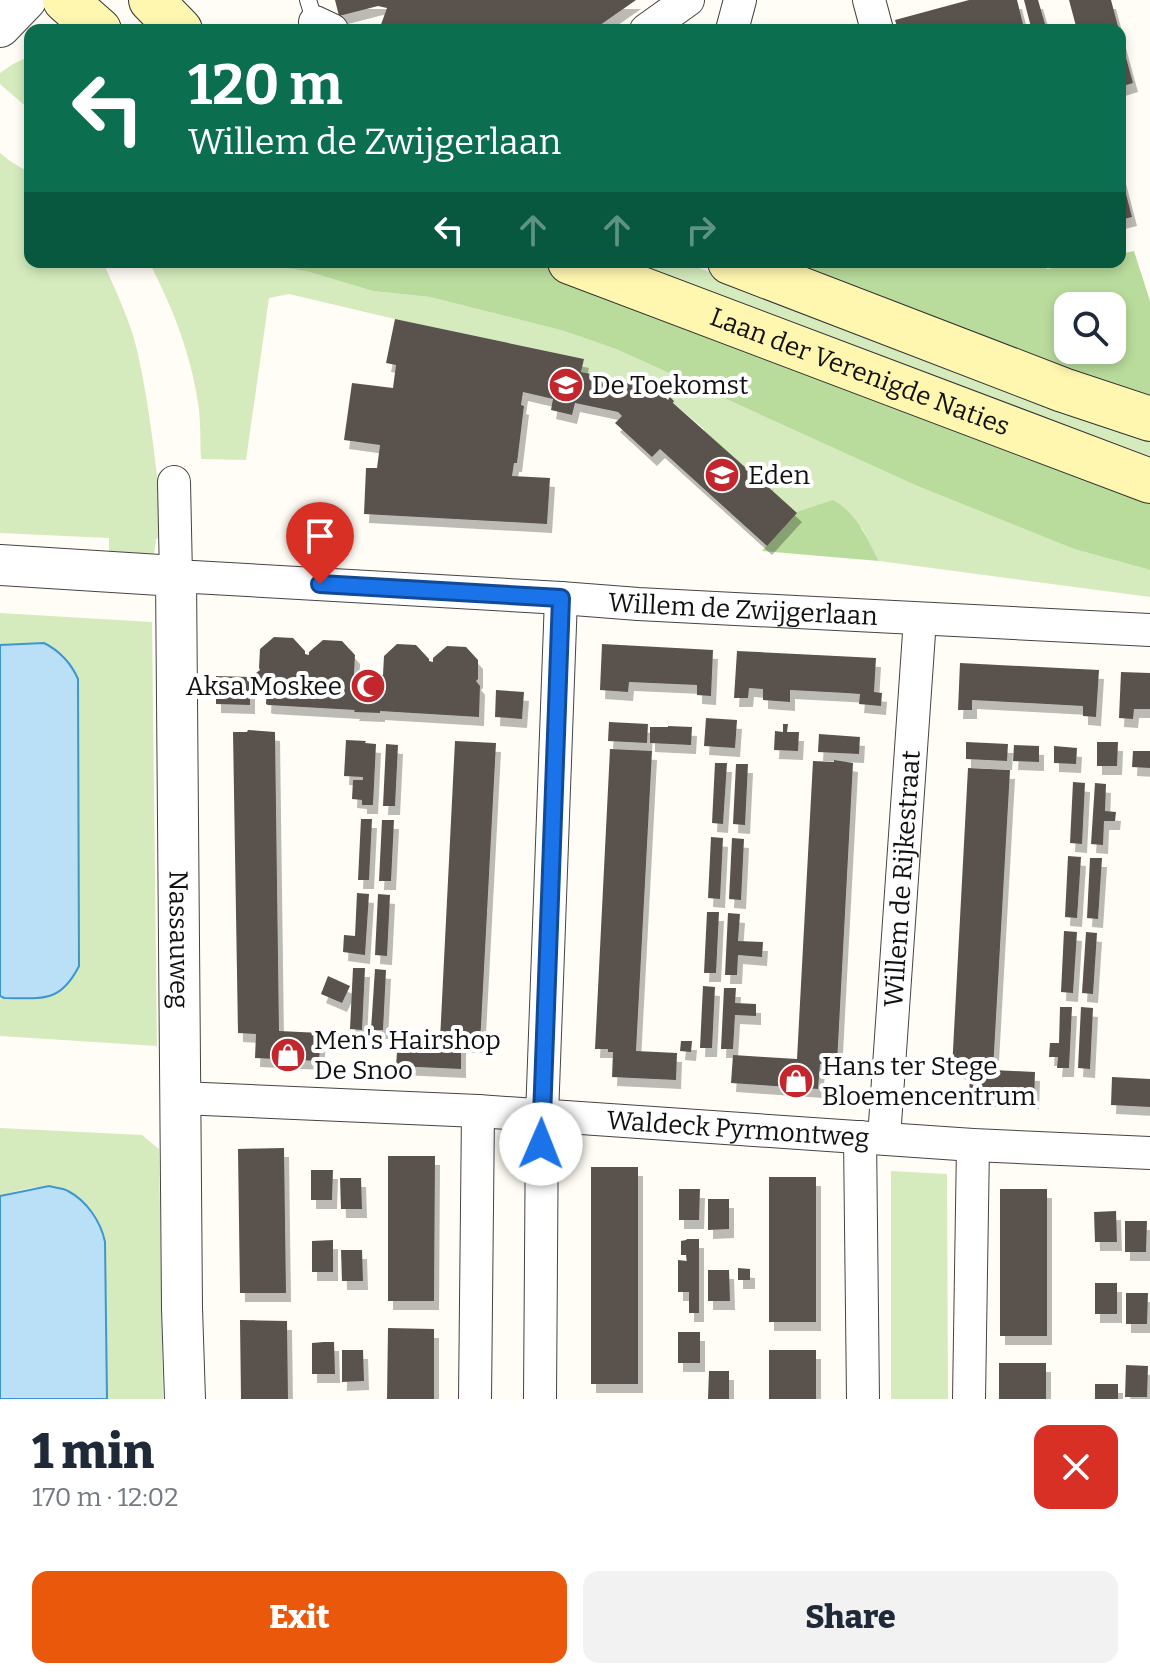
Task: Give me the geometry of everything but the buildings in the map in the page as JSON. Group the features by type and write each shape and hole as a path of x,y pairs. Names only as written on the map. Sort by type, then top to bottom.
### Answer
{"main road":[{"path":"65,0 92,24"},
{"path":"151,0 174,24"},
{"name":"Laan der Verenigde Naties","path":"586,268 1150,481"},
{"path":"746,268 1063,390 1150,419"}],"street":[{"path":"0,27 26,0"},
{"path":"654,24 688,0"},
{"path":"734,24 740,0"},
{"path":"869,0 875,24"},
{"name":"Nassauweg","path":"174,482 185,1399"},
{"name":"Willem de Zwijgerlaan","path":"0,565 638,604 1150,630"},
{"path":"540,1399 542,1116 561,598"},
{"name":"Willem de Rijkestraat","path":"863,1399 872,1137 920,619"},
{"name":"Waldeck Pyrmontweg","path":"181,1098 478,1111 973,1145 1150,1153"},
{"path":"475,1399 478,1111"},
{"path":"969,1399 973,1145"}],"green space":[{"path":"24,59 24,105 0,84 0,73"},
{"path":"0,153 24,169 24,268 106,268 138,354 147,399 164,536 156,539 154,554 109,551 109,538 0,533"},
{"path":"1134,251 1150,301 1150,399 1055,364 1126,364 1126,292 1054,292 1054,364 794,268 1126,268 1126,253"},
{"path":"152,268 286,268 373,291 430,297 564,331 616,349 915,485 1074,549 1150,570 1150,597 879,561 862,528 795,512 671,398 668,400 653,382 644,391 581,372 584,359 289,294 269,298 246,460 201,459 199,410 191,366"},
{"path":"286,268 549,268 1150,494 1150,570 1074,549 915,485 616,349 564,331 430,297 373,291"},
{"path":"630,268 699,268 1150,438 1150,466"},
{"path":"833,500 848,511 879,561 762,551 797,512"},
{"path":"0,613 152,622 157,1046 0,1036 0,996 26,998 52,995 75,975 78,679 71,665 56,649 37,644 0,645"},
{"path":"0,1128 142,1135 159,1149 163,1399 107,1399 105,1242 102,1232 93,1214 70,1192 38,1187 0,1196"},
{"path":"891,1171 947,1174 948,1399 891,1399"}],"water":[{"path":"44,643 64,658 78,679 79,966 57,993 39,998 4,998 0,996 0,645"},
{"path":"49,1186 66,1190 81,1200 97,1220 103,1234 107,1399 0,1399 0,1196"}],"place":[{"name":"De Toekomst","path":"566,385"},
{"name":"Eden","path":"722,475"},
{"name":"Aksa Moskee","path":"368,686"},
{"name":"Men's Hairshop De Snoo","path":"288,1055"},
{"name":"Hans ter Stege Bloemencentrum","path":"796,1081"}],"route":[{"path":"320,584 561,598 541,1144"}]}
